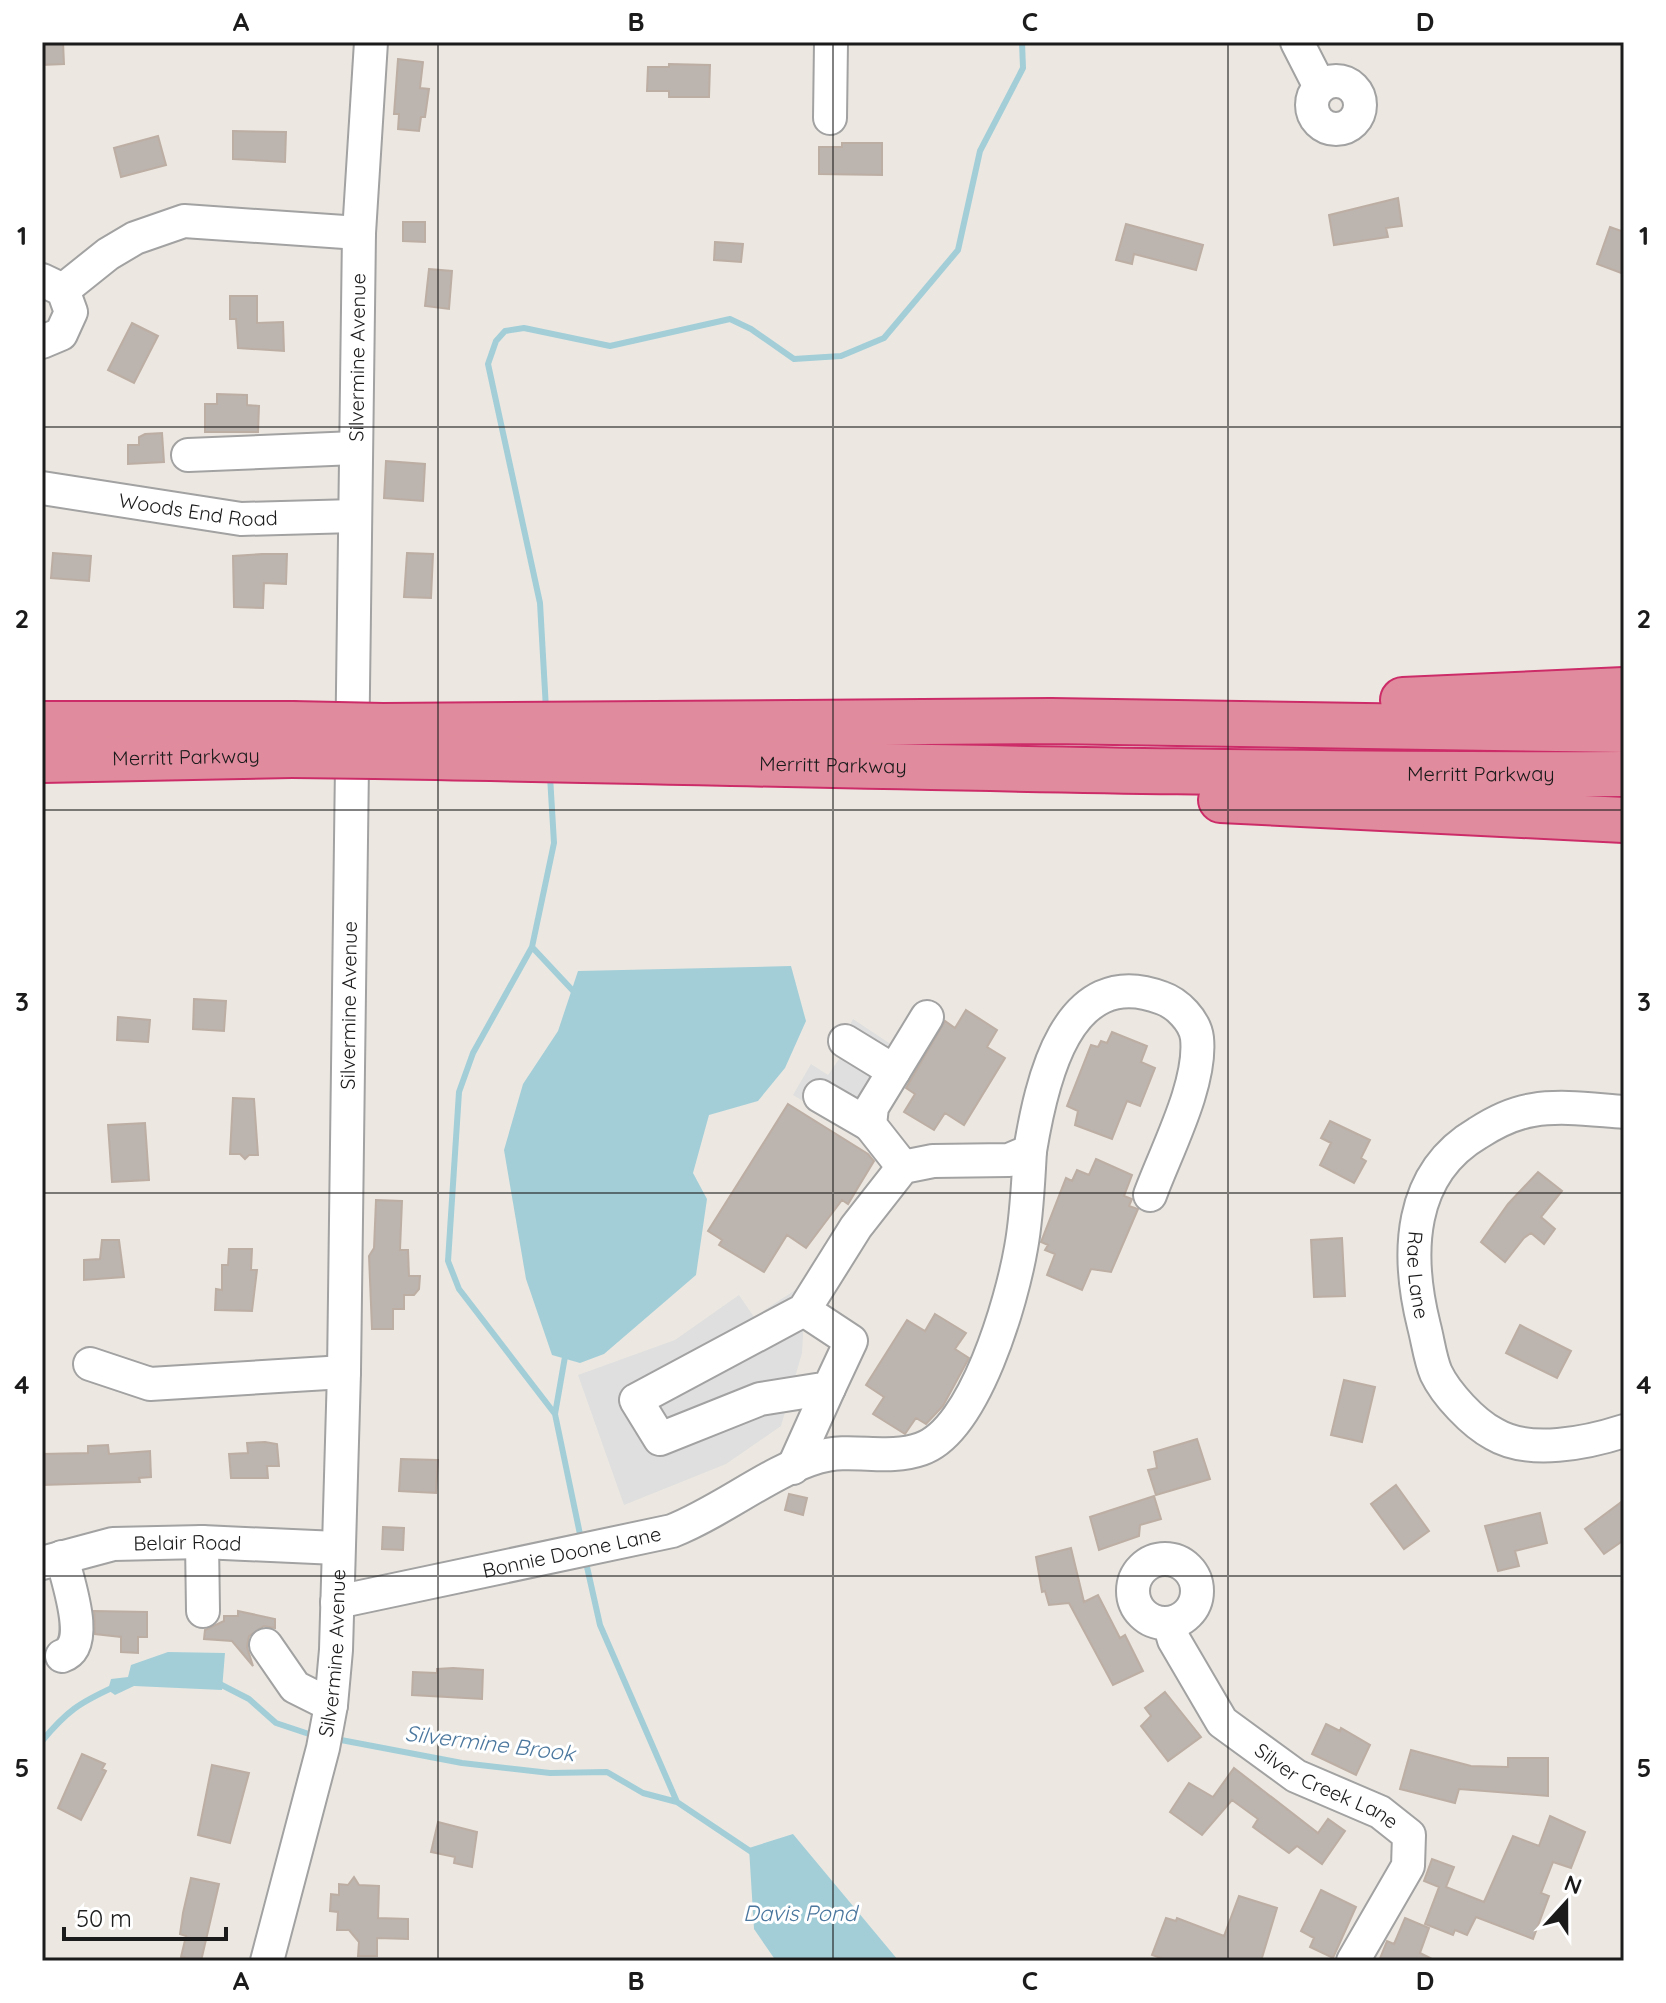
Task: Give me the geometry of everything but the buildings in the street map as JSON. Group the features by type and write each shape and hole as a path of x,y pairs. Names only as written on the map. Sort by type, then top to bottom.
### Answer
{"highway":[{"path":"1051,721 1289,704 1624,690"},
{"name":"Merritt Parkway","path":"42,724 292,740 628,742 1051,721 1624,730"},
{"name":"Merritt Parkway","path":"42,760 292,740"},
{"name":"Merritt Parkway","path":"628,742 856,764 1243,773 1624,774"},
{"path":"856,764 1008,785 1090,792 1624,820"}],"street":[{"name":"Silvermine Avenue","path":"267,1961 331,1705 337,1602 344,1372 359,233 371,42"},
{"path":"830,118 831,42"},
{"path":"1297,42 1320,87"},
{"path":"42,342 61,334 69,324 71,312 53,285 122,246 184,221 359,233"},
{"path":"188,455 355,448"},
{"name":"Woods End Road","path":"42,488 241,519 355,516"},
{"name":"Bonnie Doone Lane","path":"337,1602 648,1538 694,1522 817,1457 834,1454 892,1455 924,1449 949,1430 975,1392 995,1344 1021,1250 1030,1151 1044,1082 1076,1016 1097,997 1132,992 1161,997 1181,1011 1197,1036 1193,1079 1150,1195"},
{"path":"870,1125 872,1107 927,1017"},
{"path":"845,1041 894,1071"},
{"path":"820,1096 870,1125 903,1167"},
{"name":"Rae Lane","path":"1624,1112 1534,1110 1501,1119 1469,1137 1459,1144 1427,1185 1412,1241 1418,1304 1436,1373 1463,1409 1494,1435 1522,1443 1549,1445 1624,1431"},
{"path":"829,1388 760,1399 660,1439 636,1400 804,1310 856,1227 903,1167 933,1161 1009,1160 1030,1151"},
{"path":"793,1468 851,1341 804,1310"},
{"path":"90,1364 150,1384 344,1372"},
{"path":"202,1542 203,1611"},
{"name":"Belair Road","path":"52,1560 113,1544 202,1542 337,1548"},
{"path":"52,1560 78,1627 74,1646 69,1654 62,1656"},
{"name":"Silver Creek Lane","path":"1169,1623 1174,1640 1222,1722 1296,1776 1380,1812 1409,1835 1408,1866 1353,1961"},
{"path":"266,1645 295,1687 331,1705"}],"shaded area":[{"path":"853,1019 907,1055 861,1135 793,1095 811,1064 828,1075 844,1052 840,1044"},
{"path":"806,1283 802,1353 781,1426 726,1464 624,1505 578,1375 675,1340 739,1295 754,1317"}],"water":[{"path":"791,966 806,1021 785,1068 758,1101 709,1115 693,1173 707,1199 696,1275 604,1354 580,1363 552,1355 526,1279 504,1150 523,1084 558,1031 578,971"},
{"path":"168,1652 225,1653 222,1690 134,1686 115,1695 108,1690 111,1679 128,1677 131,1665"},
{"name":"Davis Pond","path":"793,1834 899,1961 776,1961 754,1929 749,1848"}],"waterway":[{"path":"546,709 540,603 488,364 496,341 505,331 524,328 610,346 730,319 751,329 794,359 841,356 884,338 958,250 980,151 1023,68 1022,42"},
{"path":"550,776 554,843 532,947 473,1053 459,1092 448,1261 459,1289 555,1414 581,1539"},
{"path":"532,947 576,994"},
{"path":"555,1414 566,1351"},
{"path":"585,1558 600,1625 677,1802 753,1853"},
{"name":"Silvermine Brook","path":"212,1680 249,1699 276,1723 312,1735"},
{"name":"Silvermine Brook","path":"42,1741 74,1709 114,1687"},
{"name":"Silvermine Brook","path":"341,1740 462,1763 550,1773 607,1772 643,1793 677,1802"}]}
